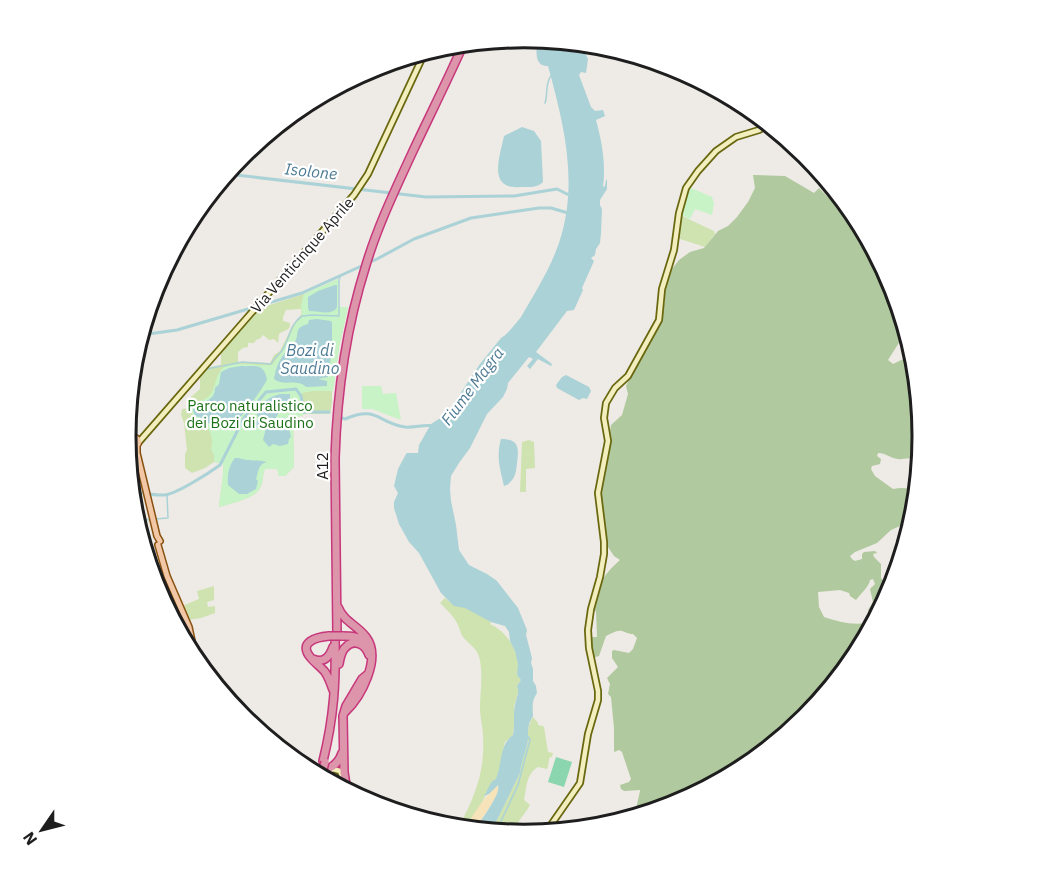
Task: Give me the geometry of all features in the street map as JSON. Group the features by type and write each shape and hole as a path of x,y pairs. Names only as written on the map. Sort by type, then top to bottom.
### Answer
{"highway":[{"name":"A12","path":"336,636 333,458 335,405 347,327 365,264 392,194 459,53"},
{"name":"A12","path":"318,765 329,738 334,699 337,601 335,458 337,405 349,327 365,264"},
{"path":"337,601 343,616 362,632 372,652 366,682 345,712 343,719 344,779"},
{"path":"310,657 317,661 326,658 331,652 336,636"},
{"path":"334,699 328,675 310,657 307,650 309,642 318,637 356,637 363,640 370,649 371,660"},
{"path":"318,764 334,717 342,652 351,644 357,643 368,650 371,660"},
{"path":"337,660 338,670"},
{"path":"324,768 330,768 337,763 343,751"}],"main road":[{"name":"Via Venticinque Aprile","path":"136,440 144,435 358,189 368,174 420,62"},
{"path":"552,823 579,783 588,734 598,700 588,630 604,554 598,496 608,441 604,418 605,407 612,391 628,376 659,320 662,289 674,250 684,191 714,153 734,138 761,128"},
{"path":"137,457 167,576 190,634"},
{"path":"329,772 333,769 340,771 343,775 342,778"}],"green space":[{"path":"753,175 785,176 814,193 819,188 836,205 861,242 892,311 900,341 888,360 893,364 905,358 912,411 912,459 898,459 878,453 877,456 881,459 880,464 872,466 871,469 875,476 893,489 909,489 905,512 901,526 891,530 877,543 850,556 855,561 862,559 864,552 875,551 877,553 873,554 874,557 881,564 881,578 884,582 869,613 868,610 873,602 870,589 875,584 873,579 856,600 849,593 840,590 818,592 819,607 824,617 842,622 864,623 847,652 816,692 780,728 740,759 696,784 636,807 640,790 624,791 620,785 631,779 622,752 619,750 614,752 611,697 608,694 610,684 607,678 618,667 612,658 612,651 629,653 637,638 633,634 622,631 614,632 606,636 599,656 592,658 589,637 597,637 596,611 592,610 598,588 609,571 620,560 614,556 606,544 600,493 611,425 622,415 628,394 626,386 660,319 665,301 665,289 672,269 690,252 704,248 718,231 728,226 737,217 755,188"},
{"path":"689,187 712,197 714,204 712,215 695,209 690,219 682,215"},
{"path":"680,215 714,231 715,234 705,247 677,238 680,229 678,228"},
{"name":"Parco naturalistico dei Bozi di Saudino","path":"338,279 338,307 348,307 339,347 330,414 304,414 293,417 294,467 285,476 279,476 277,469 265,469 257,492 242,500 219,507 223,464 214,462 192,473 185,468 187,450 182,409 192,405 191,397 200,389 199,375 205,368 221,365 221,351 257,309 304,294","holes":["301,309 301,315 293,325 280,351 274,355 270,363 238,362 238,352 248,347 248,343 254,343 263,335 278,343 279,334 290,326 290,323 283,321 286,310"]},
{"name":"Parco naturalistico dei Bozi di Saudino","path":"338,279 338,307 348,307 339,347 333,391 302,393 300,404 304,414 293,417 294,467 285,476 279,476 277,469 265,469 257,492 242,500 219,507 223,464 214,462 209,431 204,423 195,419 189,408 209,396 219,373 225,367 238,364 272,365 282,352 296,323 302,317 301,306 304,294"},
{"path":"362,386 381,386 383,394 396,393 401,420 372,409 362,409"},
{"path":"529,440 534,442 535,468 526,469 526,492 520,492 522,442"},
{"path":"214,586 214,600 207,602 208,607 215,606 215,613 188,620 182,606 199,599 197,591"},
{"path":"445,598 491,622 490,624 503,633 516,652 517,675 521,680 517,686 519,689 514,707 513,735 505,742 497,778 471,820 462,819 478,784 482,761 481,666 477,652 463,637 450,613 440,603"},
{"path":"533,717 538,725 544,727 548,752 553,753 552,757 550,757 547,769 538,767 531,774 524,800 530,805 518,824 495,823 520,773"},
{"path":"556,757 572,762 564,787 548,782"}],"sand":[{"path":"498,785 495,798 480,822 470,820 471,818"}],"water":[{"name":"Fiume Magra","path":"537,48 585,53 588,59 586,73 581,72 579,75 591,107 595,111 603,110 605,116 596,120 603,153 603,187 607,180 607,189 600,200 602,209 600,243 595,255 591,258 594,261 583,290 574,310 567,311 536,352 552,364 551,366 538,359 530,369 527,366 533,359 529,357 508,383 503,397 487,414 470,448 451,476 451,501 459,550 469,565 497,581 518,608 527,630 533,681 537,693 533,702 533,716 529,724 528,743 520,773 495,823 480,822 497,793 498,785 484,796 496,778 504,748 513,735 517,686 521,680 517,675 518,664 515,651 505,626 491,622 465,608 454,606 441,593 419,553 409,542 399,524 394,508 398,493 394,486 398,469 406,454 418,453 419,445 431,424 445,415 480,364 521,317 547,272 559,243 568,199 567,154 548,66 540,63"},
{"path":"522,127 534,131 541,141 543,182 533,187 510,186 503,183 499,177 500,153 504,136"},
{"name":"Bozi di Saudino","path":"337,285 337,307 335,310 325,313 309,311 308,297"},
{"name":"Bozi di Saudino","path":"317,319 332,323 332,349 328,377 318,379 327,381 327,386 306,387 298,383 274,379 279,362 295,342 299,329 308,324 309,320"},
{"name":"Bozi di Saudino","path":"241,366 261,368 267,380 241,416 231,424 219,426 195,416 194,406 209,400 213,395 219,384 221,372"},
{"path":"566,375 589,387 591,391 587,399 579,400 557,388 556,385"},
{"path":"280,394 290,394 292,410 280,411 275,419 264,422 257,428 252,424 259,419 256,412 260,405"},
{"name":"Bozi di Saudino","path":"283,417 291,423 289,428 291,437 288,444 280,446 273,444 269,447 263,440 266,428 278,425"},
{"path":"501,439 514,443 518,453 515,476 510,483 504,486 499,457"},
{"path":"235,458 267,462 259,468 256,489 247,494 239,494 228,485 229,470"}],"waterway":[{"path":"545,103 551,76"},
{"name":"Isolone","path":"238,175 426,197 514,196 557,189 573,197"},
{"path":"151,334 177,330 302,293 377,259 414,239 471,218 539,208 551,208 568,213"},
{"path":"339,279 339,308"},
{"path":"303,316 339,316 339,309"},
{"path":"223,366 242,362 271,364 283,349 294,324 302,316"},
{"path":"202,373 207,369 221,366"},
{"path":"141,493 165,495 178,491 220,465 244,418 266,392 296,389 301,396 304,412 329,412"},
{"path":"342,418 371,414 405,427 434,426"},
{"path":"155,519 168,518 167,495"},
{"path":"146,520 151,520"},
{"path":"500,823 518,785 530,740 527,735"}]}
